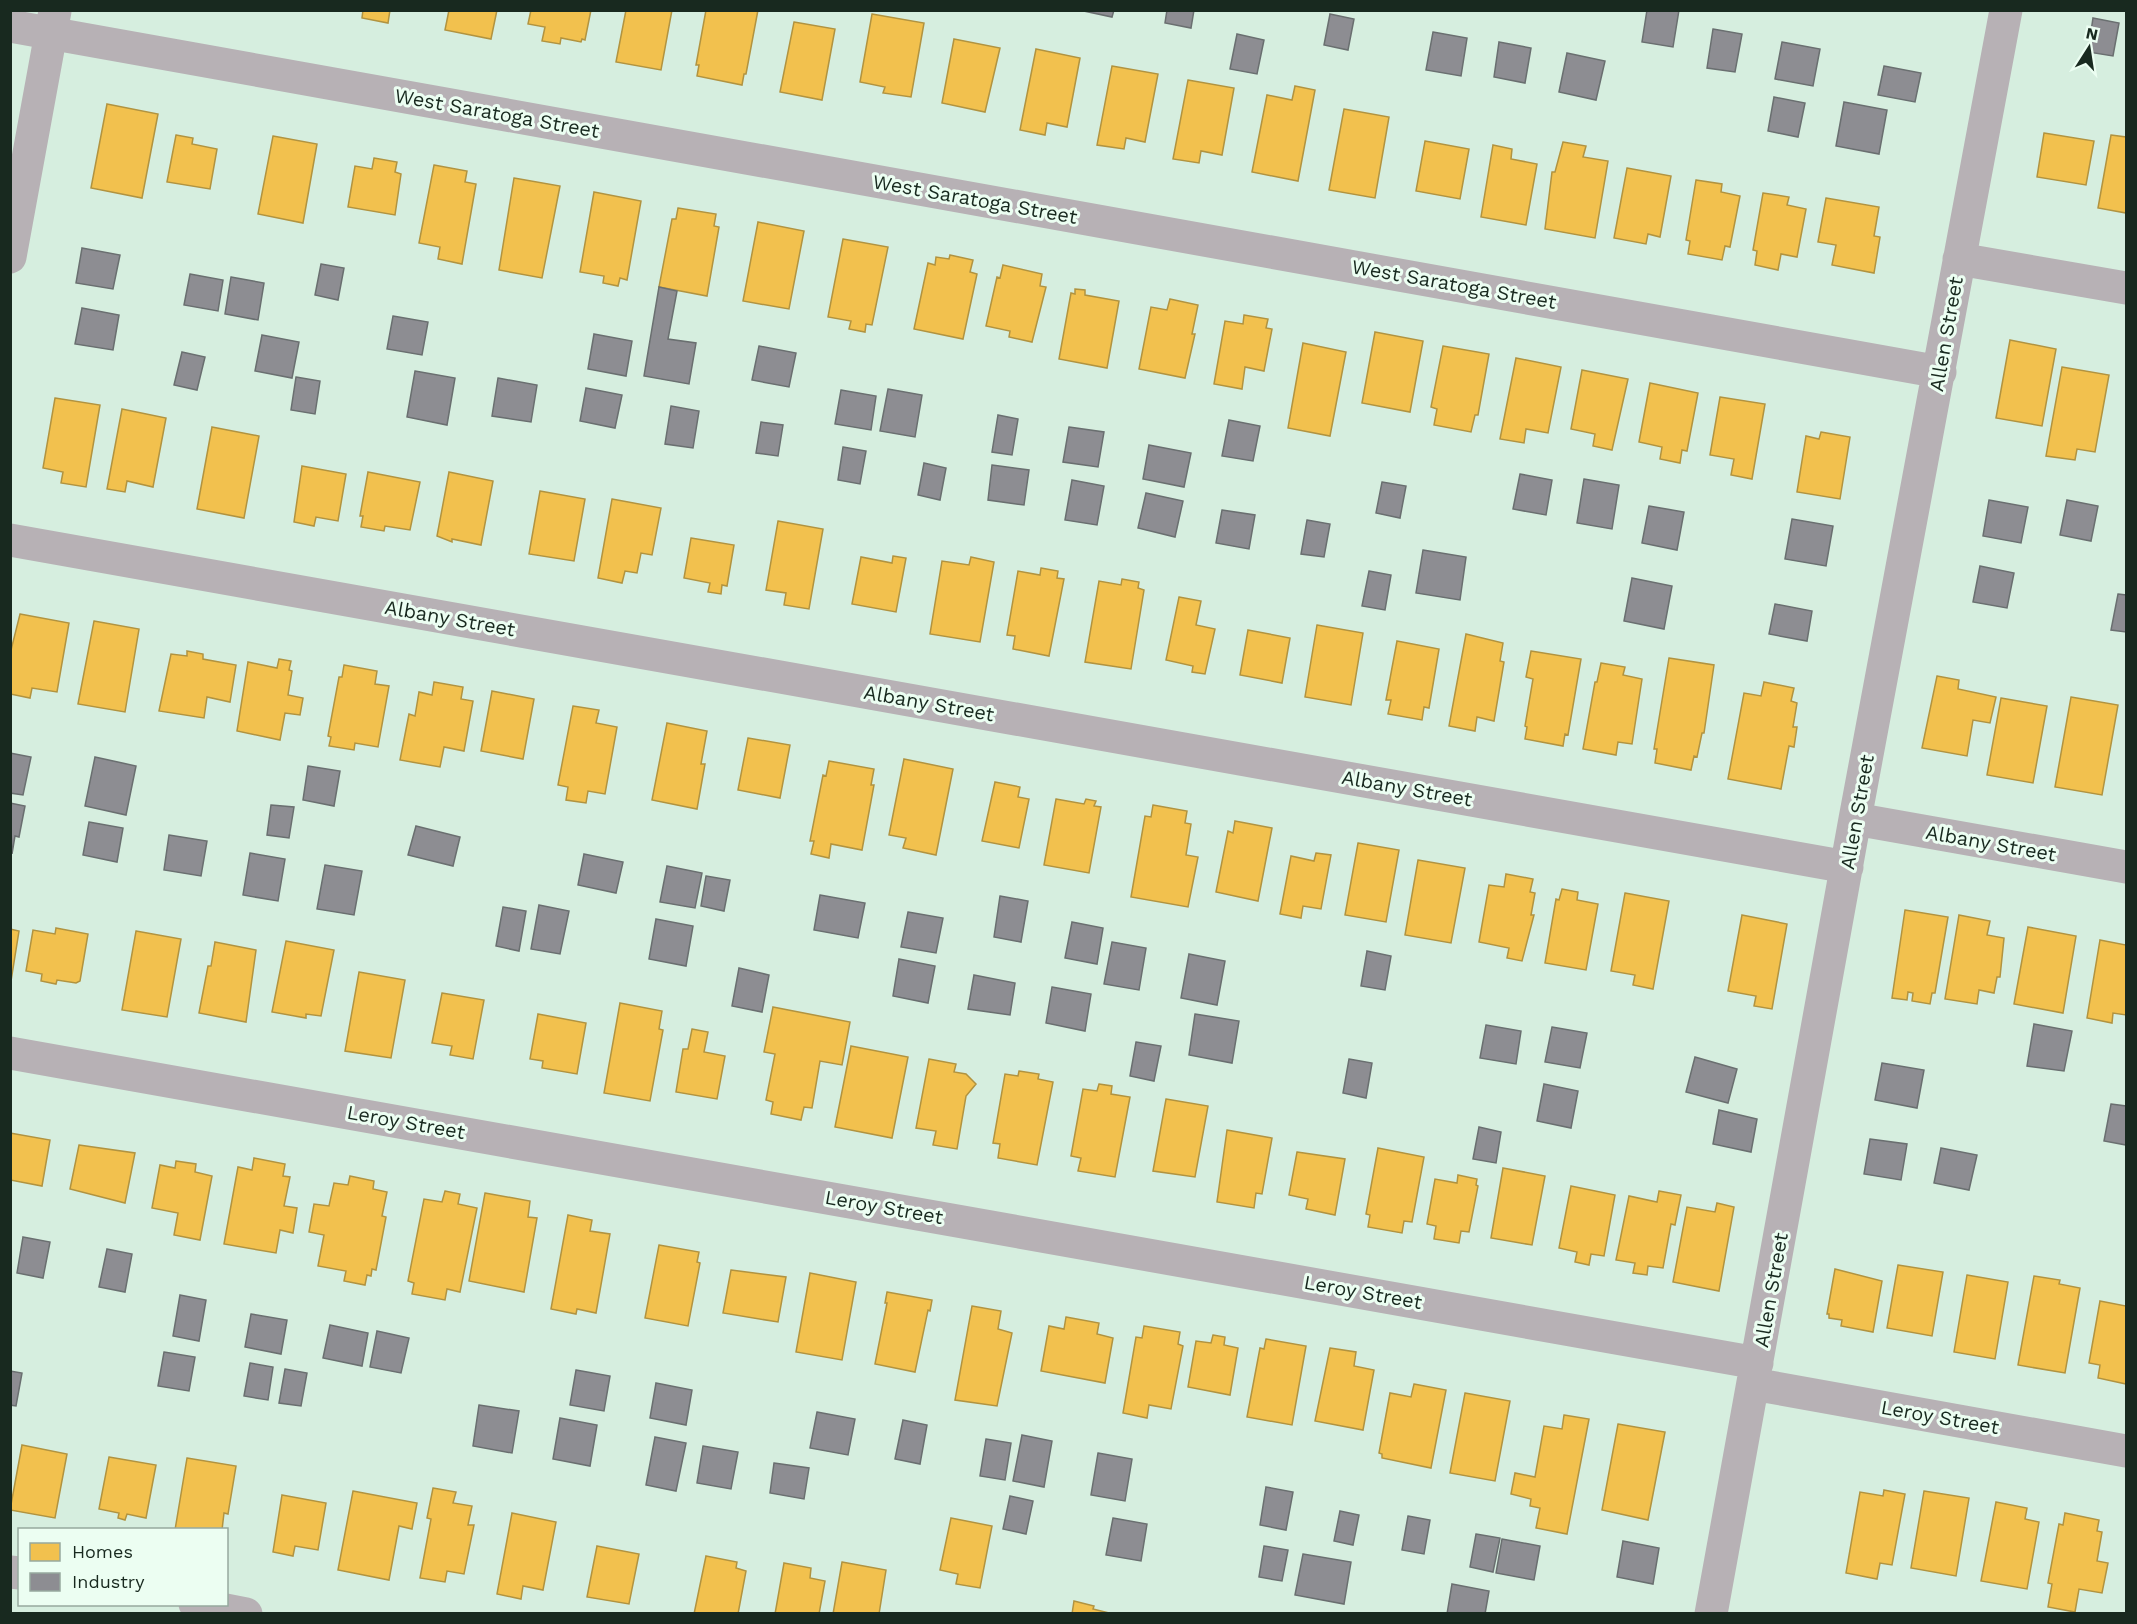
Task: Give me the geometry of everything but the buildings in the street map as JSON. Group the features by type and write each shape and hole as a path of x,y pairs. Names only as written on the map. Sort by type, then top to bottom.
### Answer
{"street":[{"name":"Allen Street","path":"1711,1614 1846,867 2006,10"},
{"path":"10,257 53,22"},
{"name":"West Saratoga Street","path":"10,26 53,22 1940,372"},
{"path":"1959,259 2127,288"},
{"name":"Albany Street","path":"10,540 1846,867"},
{"name":"Albany Street","path":"1855,819 2127,867"},
{"name":"Leroy Street","path":"10,1053 1755,1374 2127,1450"},
{"path":"201,1606 246,1614"}]}
